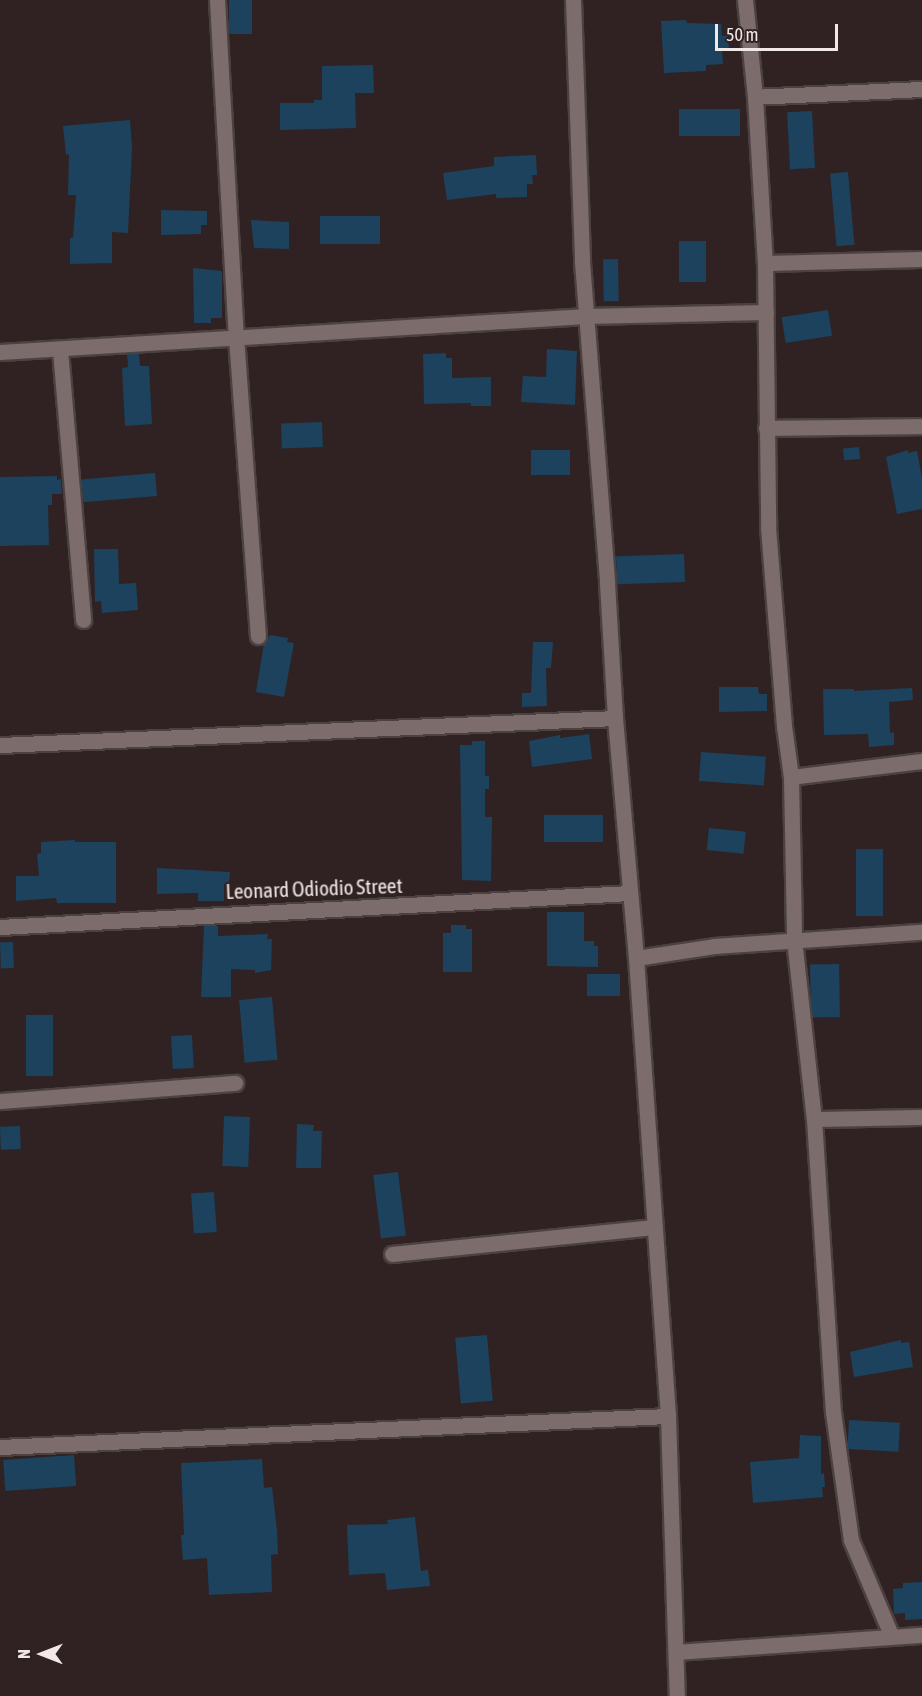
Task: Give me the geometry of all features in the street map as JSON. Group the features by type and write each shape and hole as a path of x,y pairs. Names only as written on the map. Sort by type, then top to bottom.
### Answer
{"street":[{"path":"217,0 258,636"},
{"path":"573,0 586,316 615,718 636,958 668,1416 677,1696"},
{"path":"745,0 756,97 765,263 768,527 784,726 791,777 795,939 814,1119 833,1413 852,1540 892,1637"},
{"path":"756,97 922,89"},
{"path":"765,263 922,259"},
{"path":"0,352 586,316 766,312"},
{"path":"60,350 83,620"},
{"path":"766,428 922,426"},
{"path":"0,745 615,718"},
{"path":"791,777 922,761"},
{"name":"Leonard Odiodio Street","path":"0,927 630,893"},
{"path":"636,958 714,946 922,932"},
{"path":"0,1101 235,1083"},
{"path":"814,1119 922,1118"},
{"path":"392,1254 654,1227"},
{"path":"0,1447 668,1416"},
{"path":"676,1652 922,1635"}],"building":[{"path":"229,0 252,0 252,34 229,34"},
{"path":"686,20 687,23 721,24 722,36 728,35 729,50 722,50 723,64 706,65 706,71 664,73 661,21"},
{"path":"373,65 374,93 355,93 356,128 280,130 280,103 314,103 314,100 322,100 322,66"},
{"path":"679,109 740,109 740,136 679,136"},
{"path":"812,111 815,168 790,169 787,112"},
{"path":"130,120 132,148 128,233 112,232 112,263 70,264 70,238 73,238 76,195 68,195 69,154 66,155 63,126"},
{"path":"536,155 537,175 532,175 533,184 527,184 527,197 496,198 496,194 447,200 443,173 494,166 494,157"},
{"path":"848,172 854,245 836,246 830,174"},
{"path":"161,210 207,211 207,225 201,225 201,234 161,235"},
{"path":"320,216 380,216 380,244 320,244"},
{"path":"251,220 289,222 289,249 254,248"},
{"path":"679,241 706,241 706,282 679,282"},
{"path":"603,259 618,259 619,301 604,301"},
{"path":"193,268 222,271 222,318 211,318 211,323 194,323"},
{"path":"828,310 832,336 786,343 782,317"},
{"path":"547,349 577,351 575,405 521,402 523,376 546,377"},
{"path":"139,353 140,366 149,366 152,424 125,426 122,368 128,367 127,354"},
{"path":"446,353 446,358 452,358 452,378 491,377 491,406 471,406 471,403 424,404 423,354"},
{"path":"322,422 323,447 282,448 281,423"},
{"path":"859,447 860,459 844,460 843,448"},
{"path":"531,450 570,450 570,475 531,475"},
{"path":"908,450 908,453 917,451 922,478 922,509 897,514 886,457"},
{"path":"155,473 157,496 83,502 81,479"},
{"path":"57,476 57,480 61,479 62,494 52,494 52,505 48,505 49,545 0,546 0,477"},
{"path":"94,549 118,549 119,584 136,583 138,610 102,613 101,601 95,602"},
{"path":"684,554 685,582 617,584 616,556"},
{"path":"270,635 288,638 287,642 294,643 284,697 256,692 264,643"},
{"path":"533,642 553,642 551,668 546,668 547,706 522,707 522,693 531,693"},
{"path":"719,687 758,687 759,694 767,694 767,711 719,712"},
{"path":"912,688 913,700 889,702 890,733 894,732 894,745 869,747 868,734 824,735 823,689 854,689 854,691"},
{"path":"589,734 592,759 532,767 529,741 560,735 560,738"},
{"path":"472,741 485,741 485,776 489,776 489,789 485,789 485,817 492,817 491,881 462,880 460,745 472,745"},
{"path":"701,752 766,757 764,785 699,781"},
{"path":"544,815 603,815 603,842 544,842"},
{"path":"709,828 746,832 743,854 707,850"},
{"path":"75,840 75,842 116,842 116,903 57,903 56,898 16,901 16,876 39,876 37,854 41,853 41,842"},
{"path":"856,849 883,849 883,916 856,916"},
{"path":"157,868 230,872 229,884 224,884 224,901 198,901 198,893 157,894"},
{"path":"547,912 584,912 584,941 594,941 594,946 598,946 598,967 547,966"},
{"path":"451,925 466,925 466,929 472,929 472,972 443,972 443,933 451,933"},
{"path":"204,926 218,926 218,936 268,934 267,939 272,939 271,970 255,973 255,970 231,969 231,997 201,997"},
{"path":"0,942 13,942 14,968 1,968"},
{"path":"839,964 840,1017 811,1017 810,965"},
{"path":"587,974 620,974 620,996 587,996"},
{"path":"272,997 277,1060 245,1063 239,1000"},
{"path":"26,1015 53,1015 53,1076 26,1076"},
{"path":"192,1035 194,1068 173,1069 171,1036"},
{"path":"224,1116 250,1117 248,1167 222,1166"},
{"path":"297,1124 314,1125 313,1131 322,1131 321,1168 296,1168"},
{"path":"20,1126 21,1149 1,1150 0,1127"},
{"path":"398,1172 406,1236 381,1239 373,1175"},
{"path":"214,1192 217,1232 194,1234 191,1194"},
{"path":"487,1335 493,1401 461,1404 455,1338"},
{"path":"901,1340 901,1343 909,1342 913,1367 854,1377 850,1352"},
{"path":"849,1420 900,1423 898,1452 847,1449"},
{"path":"800,1435 821,1436 821,1474 824,1473 825,1487 822,1487 823,1497 753,1503 750,1462 799,1458"},
{"path":"74,1455 76,1486 5,1491 3,1460"},
{"path":"262,1459 264,1488 272,1487 277,1530 278,1554 271,1555 272,1592 209,1595 207,1558 183,1560 181,1463"},
{"path":"415,1517 421,1571 428,1570 430,1586 387,1590 385,1573 349,1575 347,1525 388,1524 387,1520"},
{"path":"922,1582 922,1619 905,1620 905,1613 894,1614 893,1589 903,1588 903,1583"}]}
